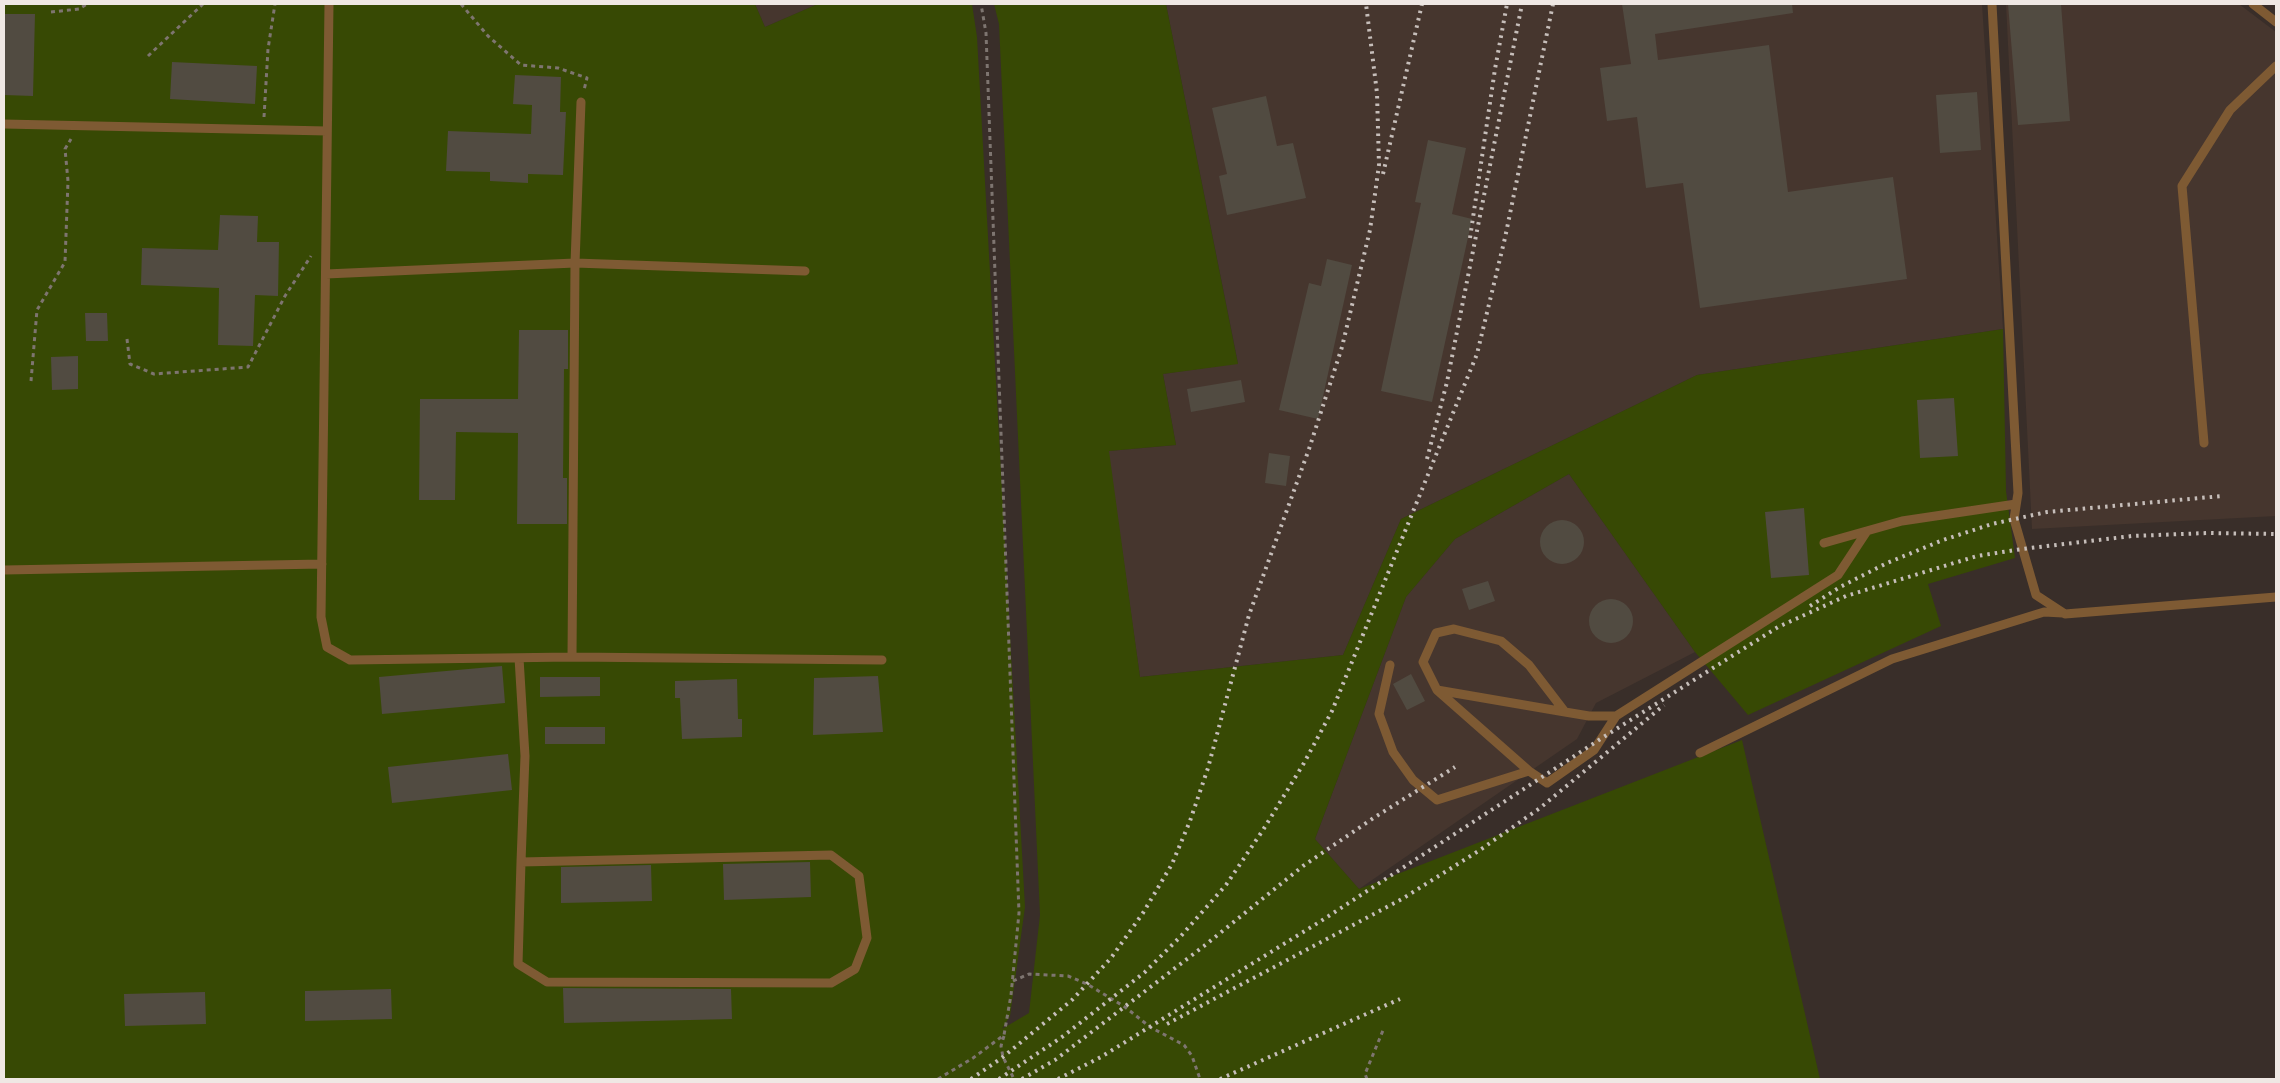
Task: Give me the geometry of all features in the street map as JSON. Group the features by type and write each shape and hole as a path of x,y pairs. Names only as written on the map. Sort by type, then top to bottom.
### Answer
{"lane":[{"path":"329,4 321,617 327,646 350,660 572,657 882,660"},
{"path":"1992,4 2018,492 2014,519 2036,596 2065,614"},
{"path":"2253,4 2276,22"},
{"path":"2204,443 2182,186 2230,110 2276,66"},
{"path":"572,657 575,263 582,102"},
{"path":"4,124 327,131"},
{"path":"326,274 575,263 805,271"},
{"path":"1824,543 1902,522 2016,504"},
{"path":"1565,712 1529,665 1501,641 1454,629 1436,633 1423,662 1437,690 1529,771 1547,783 1594,750 1616,716 1838,575 1867,531"},
{"path":"4,570 322,564"},
{"path":"1700,754 1892,659 2044,612 2065,614 2276,597"},
{"path":"519,658 525,756 521,862 518,964 547,982 831,983 855,969 867,938 859,876 831,855 521,862"},
{"path":"1390,665 1379,714 1393,752 1413,780 1437,800 1529,771"},
{"path":"1437,690 1589,716 1616,716"}],"path":[{"path":"51,12 79,8 86,4"},
{"path":"148,56 203,4"},
{"path":"263,130 268,49 275,4"},
{"path":"461,4 488,36 521,65 558,68 587,78 582,102"},
{"path":"981,4 986,33 1019,913 1013,980 1002,1046 1003,1057 1014,1079"},
{"path":"30,381 37,310 65,262 68,181 65,149 78,126"},
{"path":"127,340 130,364 154,374 248,367 285,296 326,234"},
{"path":"1013,980 1029,974 1068,976 1086,984 1125,1007 1150,1027 1184,1045 1192,1056 1200,1079"},
{"path":"1367,1079 1365,1074 1384,1028"},
{"path":"938,1079 973,1058 1004,1035"}],"shaded area":[{"path":"755,4 818,4 765,27"},
{"path":"1166,4 1982,4 2003,329 1697,375 1401,519 1343,655 1140,677 1108,451 1176,445 1163,374 1238,363"},
{"path":"2006,4 2239,4 2276,32 2276,516 2032,529"},
{"path":"1569,474 1695,652 1596,703 1577,739 1359,889 1315,839 1406,597 1455,539"}],"green space":[{"path":"4,4 755,4 765,27 818,4 972,4 977,37 1025,907 1010,1016 1002,1029 1029,1013 1040,915 999,24 994,4 1166,4 1238,364 1163,374 1176,445 1109,451 1140,677 1343,655 1401,519 1697,375 2003,329 2006,491 2015,558 1928,584 1941,626 1748,715 1695,652 1569,474 1455,539 1406,597 1315,839 1359,889 1742,740 1820,1079 4,1079"}],"building":[{"path":"1622,4 1792,4 1793,13 1655,34 1658,60 1769,45 1788,192 1893,177 1907,279 1700,308 1683,183 1646,188 1637,117 1607,121 1600,68 1631,64"},
{"path":"2008,4 2061,4 2070,121 2018,125"},
{"path":"4,14 35,14 33,96 4,95"},
{"path":"172,62 257,66 255,104 170,99"},
{"path":"515,75 561,77 560,112 566,112 563,175 528,174 528,183 490,181 490,172 446,171 448,131 531,134 532,105 513,104"},
{"path":"1977,92 1981,150 1940,153 1936,95"},
{"path":"1266,96 1277,146 1293,143 1306,198 1227,215 1219,176 1227,174 1212,108"},
{"path":"1428,140 1466,148 1452,214 1472,219 1432,402 1381,391 1421,203 1415,202"},
{"path":"220,215 258,216 257,242 279,242 278,296 255,295 253,346 218,345 219,288 141,285 142,248 218,250"},
{"path":"1327,259 1352,265 1318,419 1279,410 1309,283 1321,286"},
{"path":"85,313 107,313 108,341 86,341"},
{"path":"519,330 568,330 568,369 564,369 563,478 567,478 567,524 517,524 518,433 456,432 455,500 419,500 420,399 518,399"},
{"path":"78,356 78,389 52,390 51,357"},
{"path":"1241,380 1245,402 1191,412 1187,389"},
{"path":"1954,398 1958,456 1920,458 1917,400"},
{"path":"1269,453 1290,456 1286,486 1265,483"},
{"path":"1804,508 1809,575 1771,578 1765,512"},
{"path":"1562,520 1574,524 1580,530 1584,542 1580,554 1574,560 1562,564 1550,560 1544,554 1540,542 1544,530 1550,524"},
{"path":"1488,581 1495,601 1469,610 1462,589"},
{"path":"1611,599 1623,603 1629,609 1633,621 1629,633 1623,639 1611,643 1599,639 1593,633 1589,621 1593,609 1599,603"},
{"path":"502,666 505,703 382,714 379,677"},
{"path":"1411,674 1425,701 1407,710 1393,684"},
{"path":"878,676 883,732 813,735 814,678"},
{"path":"540,677 600,677 600,696 540,697"},
{"path":"737,679 738,719 742,719 742,737 682,739 680,698 675,698 675,681"},
{"path":"545,727 605,727 605,744 545,744"},
{"path":"508,754 512,790 392,803 388,767"},
{"path":"810,862 811,897 724,900 723,864"},
{"path":"651,865 652,901 561,903 561,867"},
{"path":"563,988 731,989 732,1019 564,1023"},
{"path":"391,989 392,1019 305,1021 305,991"},
{"path":"205,992 206,1024 125,1026 124,994"}],"railway":[{"path":"971,1079 1003,1057 1072,1000 1111,958 1143,913 1172,864 1190,821 1208,768 1249,615 1309,449 1342,347 1370,230 1379,165 1377,93 1366,4"},
{"path":"1383,174 1422,4"},
{"path":"1470,238 1495,69 1507,4"},
{"path":"1427,459 1447,382 1522,4"},
{"path":"999,1079 1062,1037 1145,972 1181,936 1226,885 1263,830 1304,763 1332,711 1477,354 1505,238 1553,4"},
{"path":"1810,606 1840,587 1887,563 1943,540 1992,524 2047,512 2222,496"},
{"path":"1058,1079 1101,1057 1321,921 1602,738 1778,627 1846,596 1977,556 2022,549 2132,536 2208,533 2276,534"},
{"path":"1167,1024 1402,899 1480,850 1540,808 1664,705"},
{"path":"1022,1079 1055,1060 1204,946 1303,866 1375,817 1455,767"},
{"path":"1220,1079 1400,999"}]}
